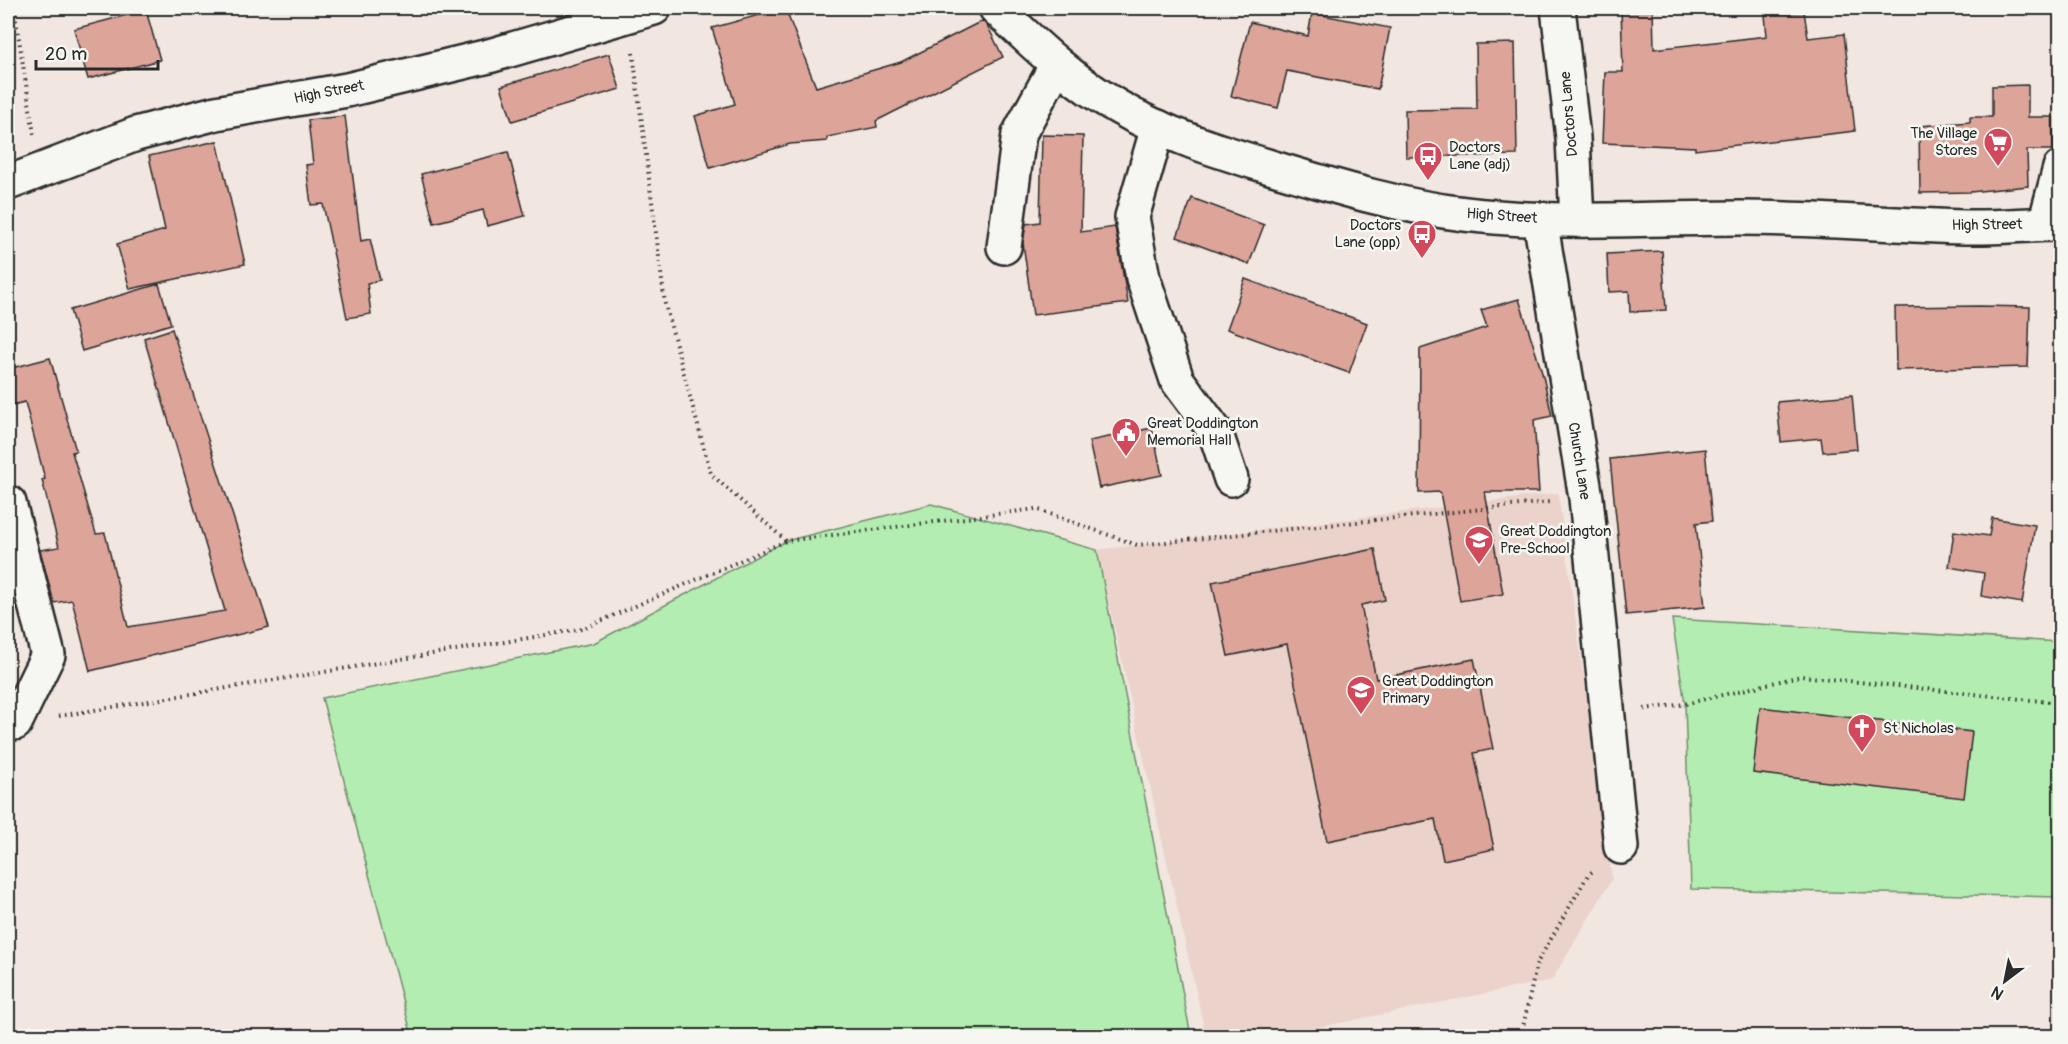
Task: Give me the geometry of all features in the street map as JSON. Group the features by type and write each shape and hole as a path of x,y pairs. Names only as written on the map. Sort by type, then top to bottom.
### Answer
{"main road":[{"name":"High Street","path":"996,8 1057,64 1082,84 1119,108 1158,127 1236,156 1376,197 1464,214 1540,219 1742,218 1968,227 2053,224"},
{"name":"Doctors Lane","path":"1558,8 1573,138 1576,220"},
{"name":"High Street","path":"8,183 136,134 216,113 358,88 489,56 641,12"},
{"path":"1004,248 1019,134 1057,64"},
{"path":"1158,127 1132,218 1143,278 1178,380 1215,431 1231,479"},
{"path":"2053,224 2061,168"},
{"name":"Church Lane","path":"1540,219 1586,498 1621,847"},
{"path":"9,503 48,655 11,723"}],"path":[{"path":"14,8 39,172"},
{"path":"641,12 664,304 711,474 786,541"},
{"path":"11,723 582,629 786,541 1036,509 1137,545 1586,498"},
{"path":"2061,622 2059,642 2061,650"},
{"path":"1608,713 1685,704 1801,676 2061,703"},
{"path":"1521,1036 1537,963 1588,875 1621,847"}],"shaded area":[{"name":"Great Doddington Primary","path":"1558,493 1612,879 1552,980 1275,1036 1206,1036 1097,550"}],"green space":[{"path":"931,504 1097,550 1191,1036 412,1036 322,698 594,643 786,541"},
{"path":"1672,619 2060,642 2060,897 1691,889 1685,704"}],"building":[{"path":"785,8 816,87 901,62 982,21 987,25 1003,57 876,121 877,127 827,137 827,141 790,144 710,168 695,116 735,104 712,28"},
{"path":"1621,8 1653,8 1654,49 1767,36 1765,15 1804,11 1808,38 1844,34 1855,131 1695,150 1695,147 1602,143 1605,72 1623,72"},
{"path":"146,10 160,60 88,79 74,29"},
{"path":"1312,13 1390,28 1378,89 1287,71 1278,108 1231,96 1250,22 1308,36"},
{"path":"1515,43 1517,155 1406,157 1405,110 1477,109 1476,44"},
{"path":"609,54 620,89 512,121 501,86"},
{"path":"2028,85 2028,117 2053,117 2053,150 2027,150 2028,186 1970,192 1920,193 1919,126 1970,122 1970,117 1992,117 1992,86"},
{"path":"345,116 361,241 370,239 380,280 367,283 371,314 347,318 323,204 311,205 306,165 313,164 308,120"},
{"path":"1042,135 1083,136 1081,232 1115,227 1128,303 1033,315 1023,243 1026,224 1040,222"},
{"path":"217,141 245,264 130,289 117,244 165,230 149,156"},
{"path":"508,152 525,216 487,226 483,210 434,223 421,174"},
{"path":"1192,198 1264,225 1249,264 1177,237"},
{"path":"1662,251 1666,310 1630,312 1629,291 1609,292 1607,254"},
{"path":"1245,279 1367,323 1349,373 1227,329"},
{"path":"159,284 171,324 82,351 70,310"},
{"path":"1519,299 1543,376 1552,416 1534,420 1539,492 1485,492 1503,594 1460,601 1440,492 1419,493 1420,349 1487,327 1481,310"},
{"path":"1895,307 2030,307 2028,367 1896,370"},
{"path":"172,329 269,627 90,671 72,600 54,603 40,550 59,547 42,480 45,479 25,402 8,406 8,369 50,358 76,451 72,452 96,534 105,533 128,627 225,611 144,338"},
{"path":"1852,395 1857,449 1823,452 1821,438 1781,442 1777,402"},
{"name":"Great Doddington Memorial Hall","path":"1152,428 1162,475 1099,488 1089,441"},
{"path":"1705,449 1712,521 1696,523 1705,607 1626,615 1610,459"},
{"path":"1992,518 2035,525 2022,603 1981,596 1984,573 1949,567 1954,531 1989,536"},
{"path":"1375,549 1385,600 1361,605 1376,679 1474,659 1493,749 1474,753 1494,849 1443,860 1435,819 1327,841 1287,644 1228,656 1212,582"},
{"path":"8,573 17,610 8,612"},
{"name":"St Nicholas","path":"1760,707 1972,732 1964,798 1753,773"}],"place":[{"name":"The Village Stores","path":"1998,168"},
{"name":"Doctors Lane (adj)","path":"1428,182"},
{"name":"Doctors Lane (opp)","path":"1422,260"},
{"name":"Great Doddington Memorial Hall","path":"1126,458"},
{"name":"Great Doddington Pre-School","path":"1479,566"},
{"name":"Great Doddington Primary","path":"1361,716"},
{"name":"St Nicholas","path":"1862,754"}]}
